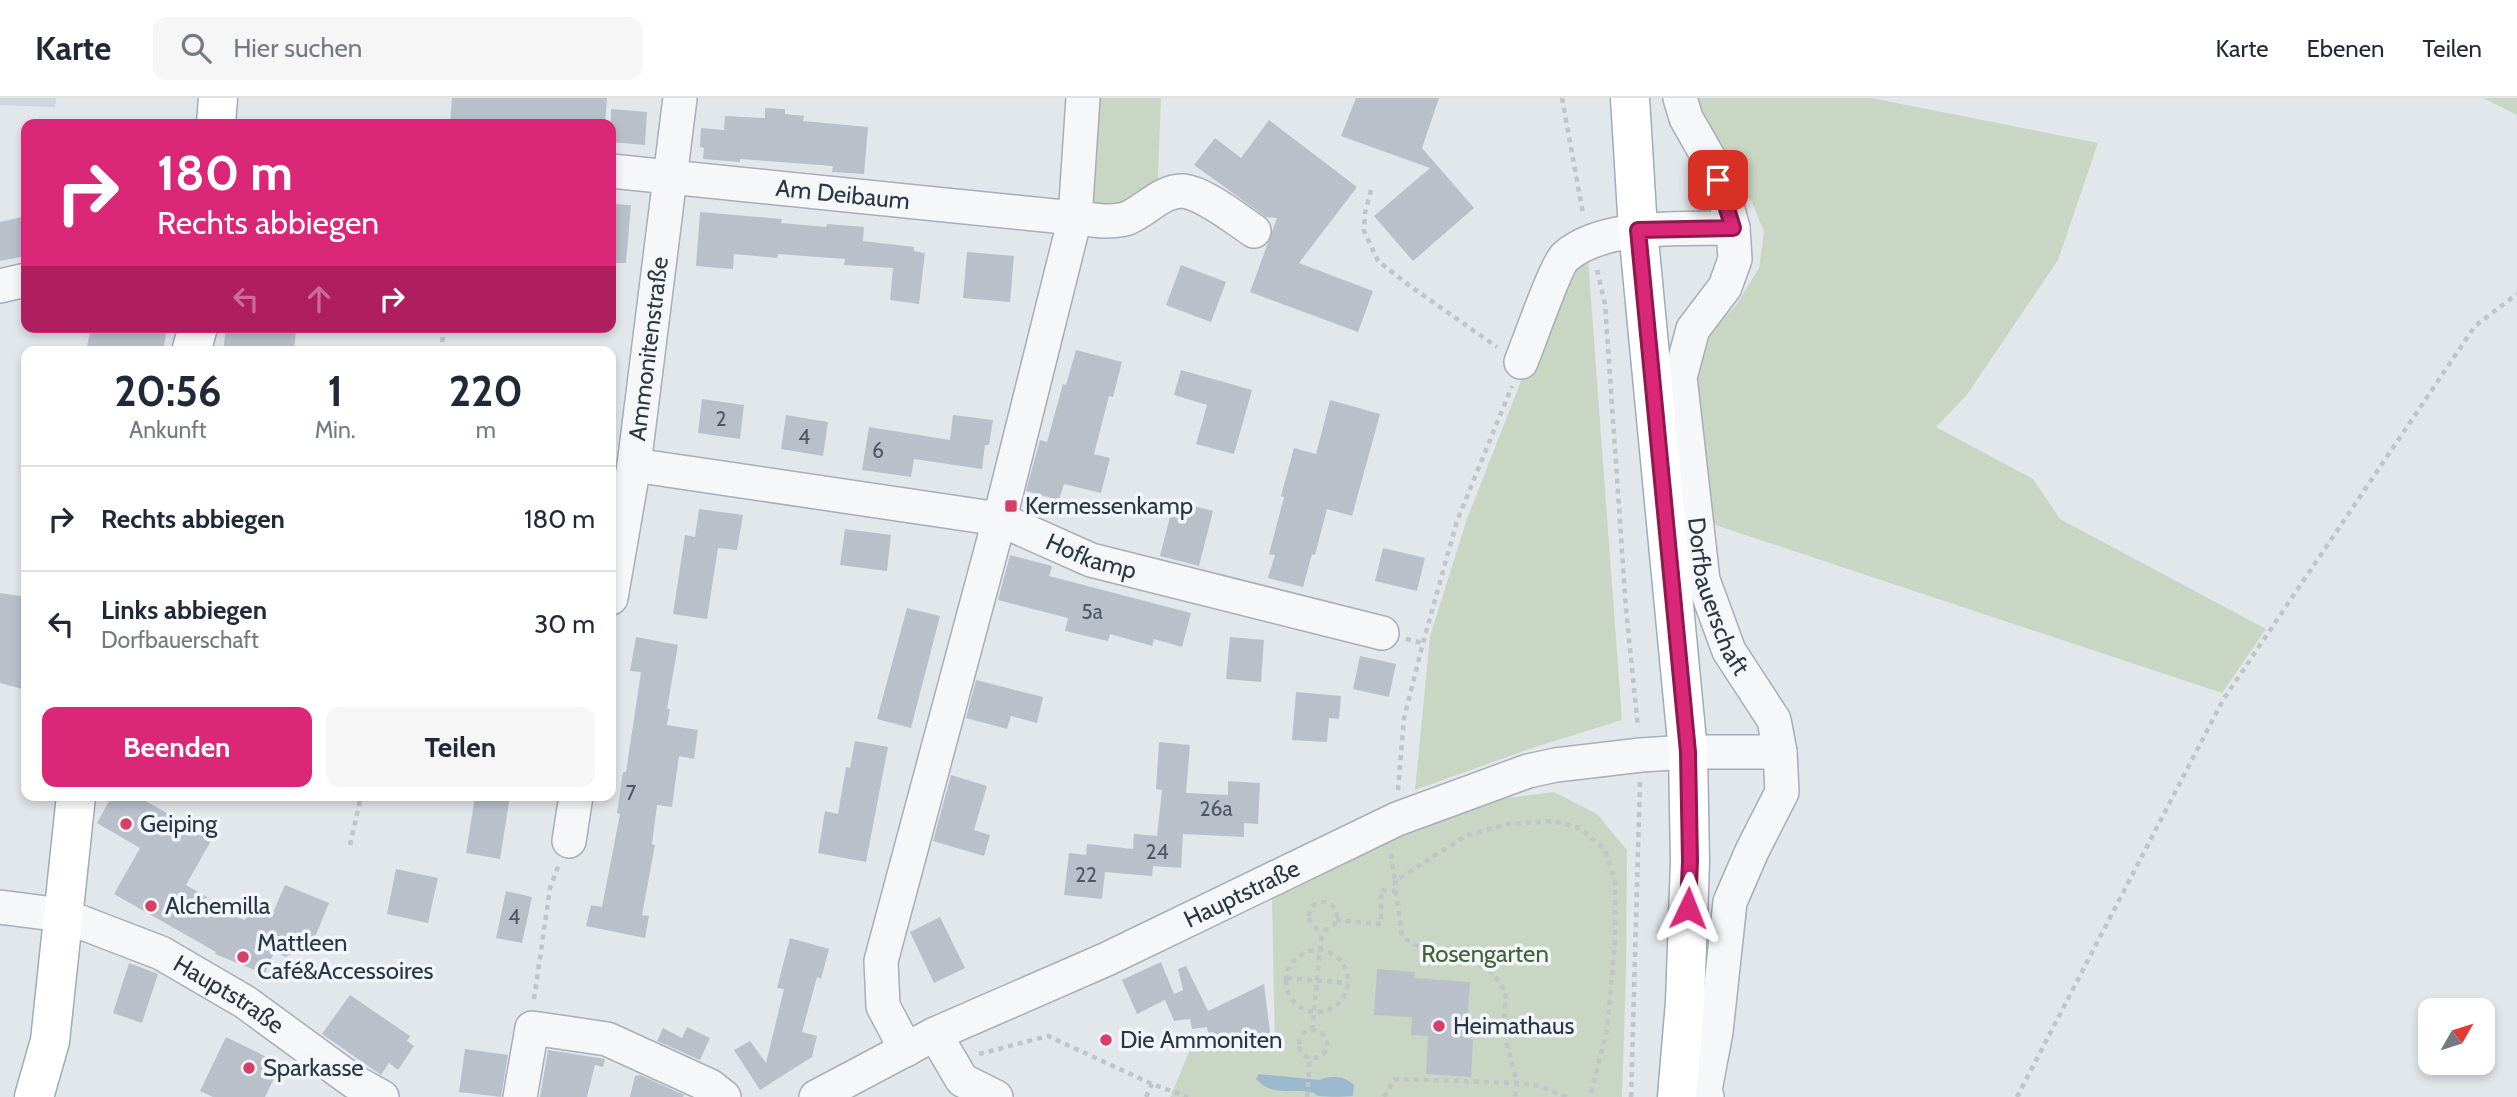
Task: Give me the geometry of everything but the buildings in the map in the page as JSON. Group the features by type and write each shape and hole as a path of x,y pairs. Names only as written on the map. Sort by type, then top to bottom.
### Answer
{"main road":[{"path":"216,119 218,98"},
{"path":"1630,98 1638,230 1688,752 1690,861 1685,1002 1676,1097"},
{"path":"34,1097 50,1041 75,801"}],"street":[{"name":"Ammonitenstraße","path":"616,569 634,464 680,98"},
{"path":"906,1050 883,1006 881,961 999,519 1075,218 1083,98"},
{"name":"Dorfbauerschaft","path":"1680,98 1686,118 1711,162 1733,228 1735,259 1725,287 1693,329 1680,377 1703,580 1729,651 1774,720 1780,752 1782,793 1730,902 1716,1032 1705,1090 1707,1097"},
{"name":"Am Deibaum","path":"616,171 1075,218 1123,220 1171,193 1182,191 1195,194 1254,231"},
{"path":"1521,362 1563,258 1590,242 1638,230 1733,228"},
{"path":"0,286 21,281"},
{"name":"Hofkamp","path":"634,464 999,519 1091,560 1382,633"},
{"name":"Hauptstraße","path":"816,1097 935,1034 1107,959 1397,819 1528,771 1641,755 1780,752"},
{"path":"569,841 575,801"},
{"name":"Hauptstraße","path":"0,907 62,915 162,953 245,1002 353,1081 382,1097"},
{"path":"520,1097 532,1028 607,1039 710,1086 724,1097"},
{"path":"935,1034 962,1080 996,1097"}],"path":[{"path":"1562,98 1580,206 1605,304 1626,609 1641,755 1631,1097"},
{"path":"1371,190 1364,213 1364,231 1378,261 1521,362 1457,521 1423,643 1404,718 1397,819"},
{"path":"2017,1097 2223,700 2475,326 2517,293"},
{"path":"350,845 360,801"},
{"path":"1515,1097 1517,1083 1503,1029 1506,993 1494,974 1471,960 1426,951 1402,937 1395,881 1466,835 1508,824 1553,821 1580,828 1605,850 1615,881 1615,941 1607,1030 1590,1097"},
{"path":"536,974 550,888 569,841"},
{"path":"1336,920 1381,924 1381,890 1396,891"},
{"path":"1326,902 1337,912 1336,920 1331,928 1322,930 1315,928 1309,914 1312,907 1326,902"},
{"path":"1312,1030 1322,930"},
{"path":"1320,950 1337,957 1347,973 1348,983 1341,1001 1333,1007 1314,1012 1302,1008 1293,1000 1287,978 1290,966 1297,957 1308,951 1320,950"},
{"path":"1287,978 1348,983"},
{"path":"1312,1030 1323,1035 1326,1046 1323,1053 1310,1058 1303,1054 1299,1047 1300,1038 1305,1032 1312,1030"},
{"path":"953,1064 971,1056 1048,1036 1152,1084 1188,1097"},
{"path":"1307,1096 1310,1058"},
{"path":"1384,1097 1395,1079 1517,1083 1539,1086 1567,1097"},
{"path":"1146,1097 1152,1084"}],"shaded area":[{"path":"0,98 56,98 55,107 0,105"}],"green space":[{"path":"1094,98 1161,98 1156,223 1093,214"},
{"path":"1688,98 1871,98 2098,143 2058,260 1966,396 1936,427 2033,479 2060,519 2266,629 2222,693 1712,524 1697,375 1707,337 1737,304 1759,268 1764,232 1752,202 1725,166"},
{"path":"2483,98 2517,98 2517,115"},
{"path":"1588,259 1622,720 1532,748 1415,790 1430,636 1467,519 1566,266"},
{"name":"Rosengarten","path":"1554,792 1597,814 1627,850 1622,1097 1170,1097 1192,1045 1275,1050 1272,898 1409,832 1497,799"}],"water":[{"path":"1259,1074 1319,1080 1328,1077 1342,1078 1354,1085 1353,1096 1319,1096 1312,1092 1275,1090 1262,1085 1256,1079"}],"place":[{"name":"Kermessenkamp","path":"1011,506"},
{"name":"Geiping","path":"126,824"},
{"name":"Alchemilla","path":"151,906"},
{"name":"Mattleen Café&Accessoires","path":"243,957"},
{"name":"Heimathaus","path":"1439,1026"},
{"name":"Die Ammoniten","path":"1106,1040"},
{"name":"Sparkasse","path":"249,1068"}],"route":[{"path":"1688,908 1688,752 1638,230 1733,228 1718,180"}]}
